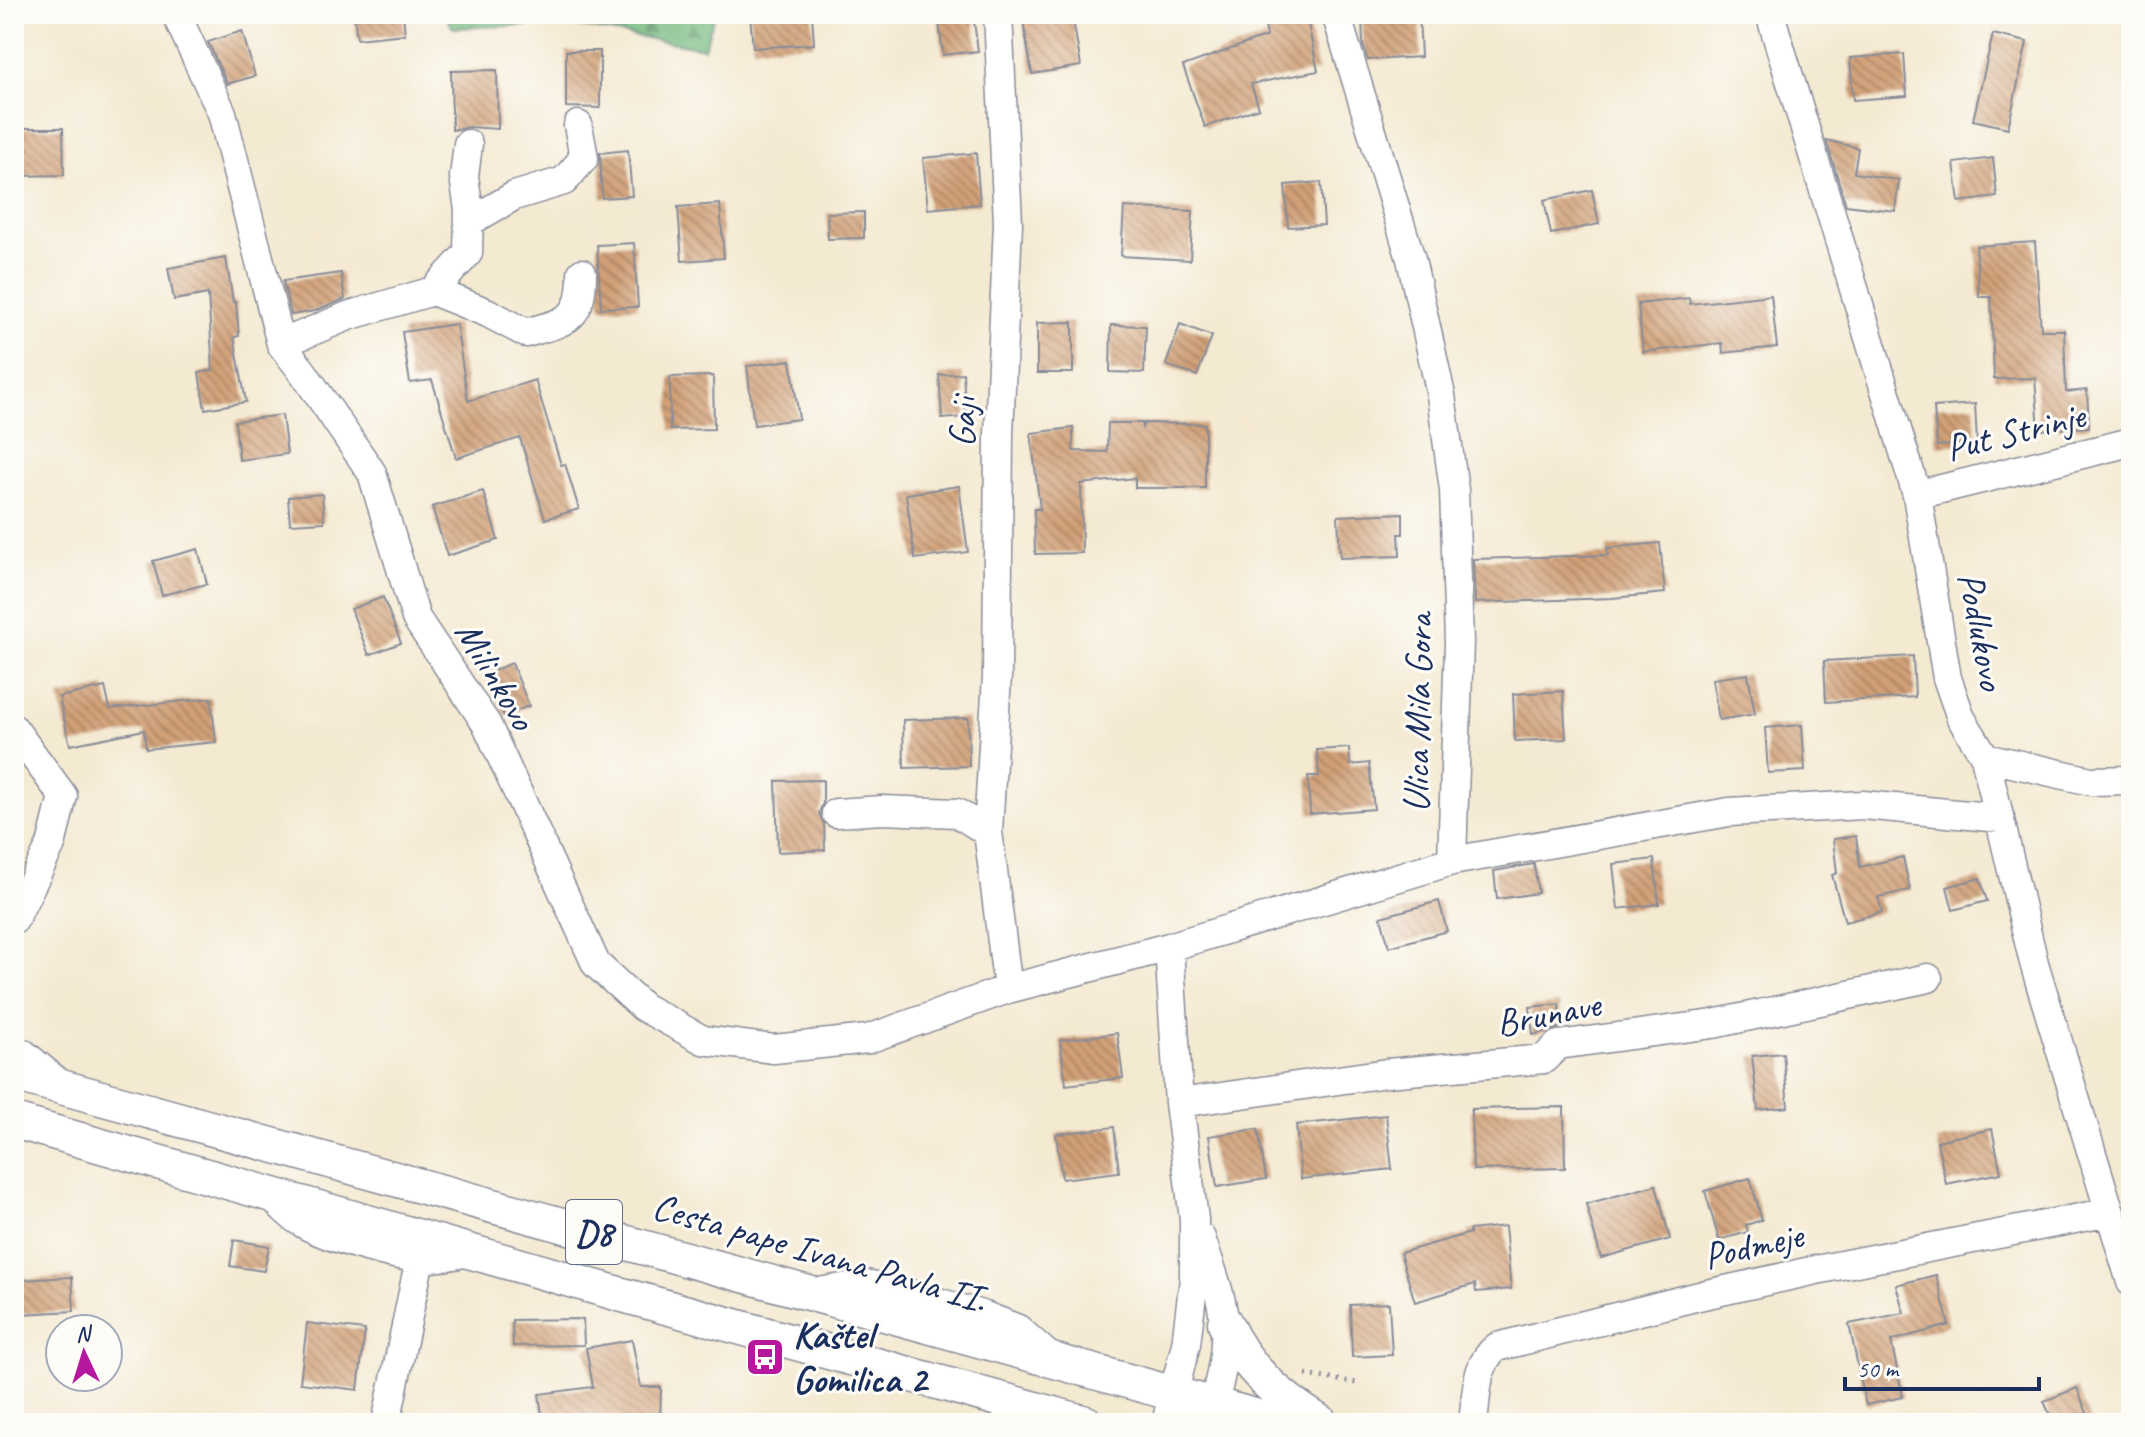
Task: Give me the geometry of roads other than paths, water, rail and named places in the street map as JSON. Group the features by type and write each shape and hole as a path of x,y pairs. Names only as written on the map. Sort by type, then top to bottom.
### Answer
{"main road":[{"name":"Cesta pape Ivana Pavla II.","path":"14,1074 1053,1360 1170,1408 1280,1423"},
{"name":"D8","path":"14,1121 1086,1423"},
{"path":"1225,1323 1237,1349 1254,1372 1279,1395 1321,1423"},
{"path":"996,1398 1024,1423"}],"street":[{"name":"Milinkovo","path":"176,14 222,113 281,344 372,473 416,618 487,725 596,964 643,1007 703,1040 774,1049 868,1039 1008,989"},
{"name":"Gaji","path":"998,14 1008,223 999,434 997,676 988,832 1008,989"},
{"name":"Ulica Mila Gora","path":"1169,947 1452,861 1459,642 1454,490 1444,411 1411,259 1336,14"},
{"name":"Podlukovo","path":"1770,14 1917,495 1947,678 1961,718 1985,757 2034,963 2131,1282"},
{"path":"469,222 514,196 564,181 584,158 578,125"},
{"path":"281,344 348,316 433,291 468,253 469,222 464,177 468,144"},
{"path":"433,291 488,313 526,333 567,321 582,299 582,273"},
{"name":"Put Strinje","path":"1917,495 2131,442"},
{"path":"14,729 63,796 51,845 14,920"},
{"path":"1985,757 2091,781 2131,780"},
{"path":"1452,861 1729,812 1863,805 2000,818"},
{"path":"836,813 882,810 957,813 988,832"},
{"path":"1008,989 1169,947 1179,1103 1194,1219 1192,1311 1170,1408"},
{"name":"Brunave","path":"1179,1103 1387,1073 1544,1059 1558,1045 1713,1024 1928,978"},
{"path":"14,1051 24,1054 64,1087"},
{"path":"271,1194 285,1211 318,1231 420,1258 473,1252"},
{"name":"Podmeje","path":"1473,1423 1481,1367 1485,1357 1497,1347 1816,1270 2110,1212"},
{"path":"1194,1219 1215,1278 1225,1323 1223,1366 1211,1414"},
{"path":"386,1423 420,1258"}],"place":[{"name":"Kaštel Gomilica 2","path":"765,1357"}]}
